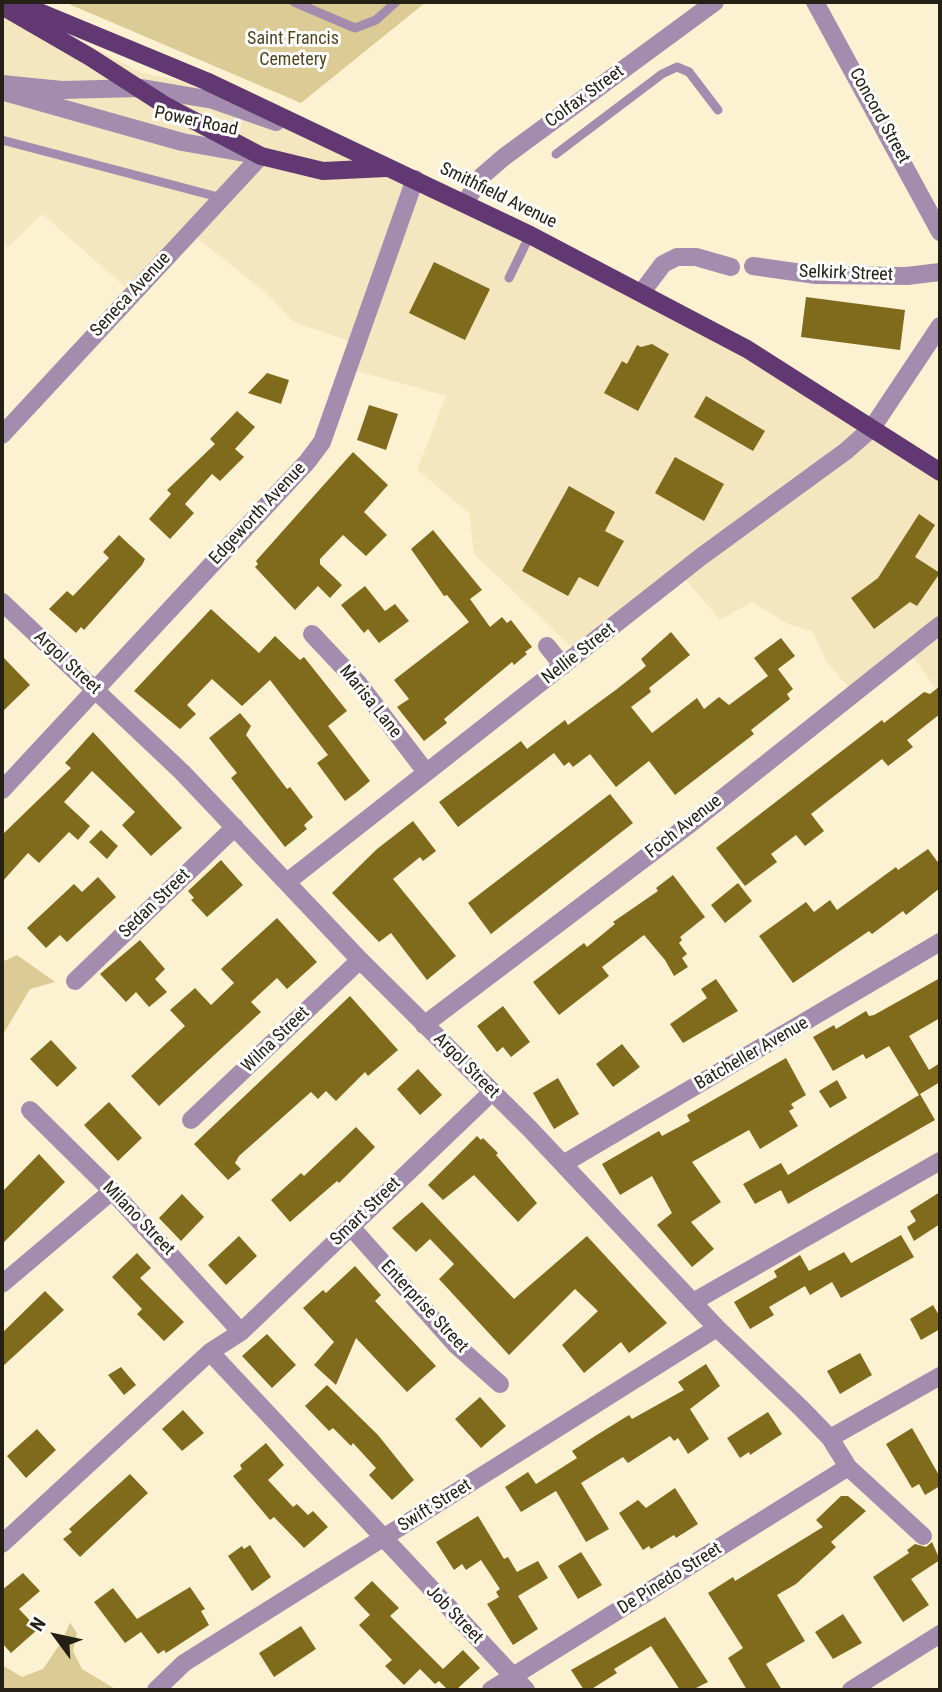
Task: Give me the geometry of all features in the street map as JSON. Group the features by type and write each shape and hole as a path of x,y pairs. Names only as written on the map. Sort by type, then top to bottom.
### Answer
{"main road":[{"name":"Smithfield Avenue","path":"15,2 206,81 530,235 737,343 940,472"},
{"path":"2,6 142,88 166,106 261,156"},
{"name":"Power Road","path":"261,156 323,171 386,168"}],"street":[{"name":"Colfax Street","path":"466,203 482,176 504,157 715,2"},
{"name":"Concord Street","path":"815,2 940,232"},
{"name":"Power Road","path":"4,90 142,88 213,100 336,143"},
{"name":"Power Road","path":"4,90 182,142 261,156"},
{"name":"Seneca Avenue","path":"2,435 261,156"},
{"name":"Edgeworth Avenue","path":"2,790 323,442 415,179"},
{"path":"642,292 663,264 677,257 696,257 731,267"},
{"name":"Selkirk Street","path":"753,266 816,275 907,276 940,272"},
{"name":"Nellie Street","path":"287,882 754,516 846,451 872,428 940,326"},
{"name":"Argol Street","path":"2,602 173,763 717,1328 830,1438 848,1467 923,1536"},
{"name":"Foch Avenue","path":"424,1025 690,824 940,625"},
{"name":"Marisa Lane","path":"312,634 358,683 426,772"},
{"path":"547,646 563,666"},
{"name":"Sedan Street","path":"75,981 235,827"},
{"name":"Batcheller Avenue","path":"562,1164 940,942"},
{"name":"Wilna Street","path":"191,1120 360,960"},
{"name":"Smart Street","path":"210,1352 241,1332 492,1092"},
{"name":"Milano Street","path":"30,1110 112,1191 241,1332"},
{"path":"693,1303 940,1161"},
{"path":"2,1284 112,1191"},
{"name":"Enterprise Street","path":"351,1227 456,1345 500,1384"},
{"name":"Swift Street","path":"156,1690 184,1663 717,1328"},
{"path":"2,1544 210,1352 383,1540"},
{"path":"830,1438 940,1376"},
{"name":"De Pinedo Street","path":"491,1690 848,1467"},
{"name":"Job Street","path":"383,1540 526,1690"},
{"path":"851,1690 940,1634"}],"lane":[{"path":"294,2 355,28 376,20 396,2"},
{"path":"556,154 662,74 677,67 689,72 718,110"},
{"path":"2,140 222,198"},
{"path":"509,278 530,235"}],"shaded area":[{"path":"2,2 143,73 190,83 239,102 392,178 606,270 940,465 940,694 912,656 854,694 827,662 812,631 790,625 752,602 720,620 686,580 582,657 474,554 469,513 417,470 446,396 354,370 354,343 294,322 266,293 192,234 132,293 42,214 8,247 2,241"}],"green space":[{"name":"Saint Francis Cemetery","path":"64,2 426,2 301,103"},
{"path":"17,955 55,982 30,989 2,1036 2,962"},
{"path":"70,1623 77,1633 73,1651 82,1669 117,1690 2,1690 2,1665 22,1677 43,1669 62,1641"}],"building":[{"path":"434,262 490,289 465,340 409,313"},
{"path":"806,297 905,310 900,350 801,337"},
{"path":"652,344 669,354 638,411 604,393 622,361 627,364 637,345 641,347"},
{"path":"267,373 289,380 281,404 248,393"},
{"path":"706,396 765,431 753,451 694,417"},
{"path":"369,405 398,414 386,450 357,440"},
{"path":"237,411 255,427 235,449 244,457 220,481 212,474 185,504 194,513 170,539 149,519 171,494 167,490 215,444 210,439"},
{"path":"353,452 388,485 364,512 387,535 366,556 343,535 320,559 320,564 342,585 330,598 318,586 295,610 255,567 258,564 256,561"},
{"path":"675,457 724,484 704,521 655,493"},
{"path":"569,486 615,512 605,531 624,541 598,587 579,577 568,596 522,571"},
{"path":"919,514 935,525 915,557 940,573 917,606 910,602 874,629 851,598 878,578"},
{"path":"433,530 482,590 470,599 490,627 502,617 507,623 511,620 532,647 514,665 512,662 444,719 447,723 424,741 397,707 409,699 394,680 469,622 447,595 444,596 411,549"},
{"path":"119,535 145,559 84,630 81,627 76,633 49,609 67,591 73,596 109,558 103,552"},
{"path":"365,586 385,611 395,604 409,621 379,643 368,629 364,633 341,605"},
{"path":"211,609 259,653 275,636 300,660 304,657 347,711 328,726 370,781 345,801 317,763 328,755 270,680 242,706 212,679 187,705 196,714 180,729 134,691"},
{"path":"671,632 690,655 649,688 651,692 631,707 652,733 697,698 704,709 719,697 729,705 768,676 754,658 781,638 795,656 778,669 793,689 787,694 790,699 751,730 754,734 675,795 649,761 616,787 590,754 573,767 569,762 564,766 554,753 458,827 439,802 521,741 527,749 565,720 568,725 646,666 641,659"},
{"path":"2,656 30,685 2,712"},
{"path":"940,686 940,714 907,740 913,747 888,766 882,759 811,814 824,831 805,846 796,835 771,854 777,862 745,886 716,848 882,720 884,723 924,692 930,694"},
{"path":"240,713 251,726 246,735 287,789 290,787 313,817 304,825 307,829 285,847 231,778 237,773 209,738"},
{"path":"93,732 182,828 151,856 122,825 135,812 92,771 64,802 90,826 78,840 69,832 39,863 28,853 2,882 2,835 71,768 65,763"},
{"path":"610,794 633,823 491,934 468,903"},
{"path":"413,821 436,851 423,861 420,857 393,879 456,956 427,980 391,933 379,942 332,893 377,849"},
{"path":"101,830 118,846 107,859 89,842"},
{"path":"928,849 940,865 940,888 906,915 903,911 872,934 869,931 793,983 759,936 806,902 814,912 830,900 837,910 896,867 898,870"},
{"path":"221,860 243,885 207,917 191,900 194,898 188,891"},
{"path":"673,875 705,917 680,937 682,940 679,943 687,954 682,958 688,967 674,976 665,960 644,935 602,967 609,976 559,1015 533,982 584,943 587,947 615,924 613,922 658,891 656,888"},
{"path":"98,877 116,897 67,942 60,935 46,948 27,928 74,884 82,892"},
{"path":"738,883 752,901 725,923 711,905"},
{"path":"277,918 317,962 287,989 277,978 251,1002 261,1012 159,1106 131,1076 185,1026 170,1010 195,988 211,1005 234,983 221,969"},
{"path":"140,940 165,969 155,979 167,992 149,1007 136,992 126,1002 100,974"},
{"path":"940,978 940,1018 909,1036 929,1070 940,1063 940,1082 920,1094 935,1120 788,1204 781,1190 755,1204 743,1184 781,1163 788,1175 919,1095 889,1046 866,1059 863,1054 833,1071 813,1037 834,1025 836,1029 866,1011 869,1016 874,1015"},
{"path":"716,979 738,1011 683,1043 670,1024 707,998 701,989"},
{"path":"350,996 398,1050 368,1076 365,1072 336,1101 326,1091 318,1099 311,1092 239,1156 235,1163 241,1169 228,1180 194,1144"},
{"path":"503,1006 530,1042 511,1057 503,1047 497,1052 477,1026"},
{"path":"51,1040 77,1068 57,1087 30,1059"},
{"path":"622,1044 640,1067 613,1087 596,1064"},
{"path":"786,1058 806,1095 791,1104 794,1108 789,1111 798,1126 760,1149 749,1130 692,1162 721,1202 691,1222 714,1249 692,1267 657,1225 672,1213 652,1176 620,1195 602,1164 659,1131 662,1136 690,1121 687,1115"},
{"path":"418,1069 442,1095 420,1115 397,1089"},
{"path":"558,1078 579,1114 554,1129 533,1093"},
{"path":"837,1080 847,1098 830,1108 819,1091"},
{"path":"109,1102 142,1138 118,1161 84,1125"},
{"path":"356,1127 375,1147 339,1183 337,1181 290,1222 271,1200 301,1173 304,1176"},
{"path":"477,1136 481,1140 483,1138 498,1153 496,1155 537,1203 518,1222 474,1175 443,1200 428,1185"},
{"path":"39,1154 65,1182 2,1244 2,1192"},
{"path":"940,1192 940,1224 914,1241 907,1227 916,1221 910,1211"},
{"path":"182,1194 204,1217 181,1241 159,1218"},
{"path":"422,1202 514,1299 587,1236 667,1323 629,1353 621,1342 584,1373 562,1345 598,1311 575,1289 509,1355 439,1279 454,1264 430,1239 416,1252 392,1228"},
{"path":"901,1235 914,1257 841,1298 832,1282 810,1295 805,1286 769,1307 774,1315 750,1329 734,1302 777,1277 774,1271 800,1255 809,1271 844,1252 851,1263"},
{"path":"239,1236 257,1256 226,1285 208,1265"},
{"path":"137,1253 151,1268 140,1278 184,1322 164,1341 137,1314 142,1309 112,1277"},
{"path":"355,1266 381,1295 375,1301 436,1366 407,1392 356,1338 336,1385 314,1365 334,1342 303,1308 323,1290 326,1293"},
{"path":"45,1291 64,1310 2,1367 2,1333"},
{"path":"933,1305 940,1317 940,1329 921,1340 910,1319"},
{"path":"267,1334 296,1365 272,1388 242,1356"},
{"path":"860,1353 872,1375 840,1394 827,1371"},
{"path":"706,1364 720,1386 690,1409 709,1439 688,1454 678,1438 674,1441 670,1436 628,1463 623,1457 581,1483 609,1529 586,1542 556,1491 521,1512 505,1487 528,1472 536,1484 577,1458 572,1451 595,1436 629,1415 632,1419 684,1390 678,1382"},
{"path":"121,1367 136,1385 124,1395 108,1375"},
{"path":"327,1385 378,1435 414,1480 392,1500 369,1475 376,1468 353,1443 351,1446 333,1428 329,1431 305,1406"},
{"path":"480,1397 506,1426 481,1448 455,1419"},
{"path":"183,1410 204,1433 182,1451 162,1429"},
{"path":"768,1412 782,1434 750,1455 749,1452 740,1458 727,1438"},
{"path":"912,1428 940,1477 940,1486 925,1495 919,1484 912,1488 886,1444"},
{"path":"37,1429 56,1450 26,1478 7,1456"},
{"path":"266,1443 284,1465 268,1480 293,1507 297,1504 308,1515 313,1511 328,1527 304,1548 274,1517 270,1520 233,1476 242,1469 240,1465"},
{"path":"130,1474 148,1493 80,1557 63,1539 72,1532 69,1529"},
{"path":"675,1488 698,1524 676,1538 674,1535 651,1549 649,1546 643,1550 619,1513 638,1500 646,1508"},
{"path":"841,1496 848,1496 866,1511 831,1542 836,1547 796,1584 777,1595 805,1641 766,1664 782,1690 747,1690 728,1658 743,1648 708,1593 733,1577 735,1581 823,1527 816,1520"},
{"path":"478,1516 504,1559 508,1557 517,1572 538,1561 548,1578 518,1596 538,1629 513,1645 487,1604 499,1597 496,1592 500,1589 481,1560 466,1570 462,1564 454,1570 436,1542"},
{"path":"932,1542 940,1560 911,1579 929,1605 903,1622 873,1577 909,1553 907,1550 915,1544 926,1547"},
{"path":"250,1545 271,1577 252,1591 228,1556 242,1546 244,1549"},
{"path":"581,1552 602,1585 578,1599 558,1566"},
{"path":"23,1573 40,1591 19,1609 38,1629 11,1653 2,1643 2,1590"},
{"path":"372,1581 399,1608 390,1616 443,1669 463,1650 480,1668 456,1690 448,1690 439,1681 435,1684 420,1669 404,1685 385,1666 392,1660 359,1625 370,1615 354,1598"},
{"path":"190,1587 205,1609 201,1611 209,1625 166,1653 164,1650 158,1654 141,1632 125,1643 94,1602 113,1588 137,1619"},
{"path":"843,1614 862,1643 833,1659 815,1632"},
{"path":"665,1617 708,1682 692,1690 680,1690 651,1646 614,1669 617,1673 590,1690 584,1690 571,1670"},
{"path":"301,1626 316,1649 274,1677 259,1653"}]}
